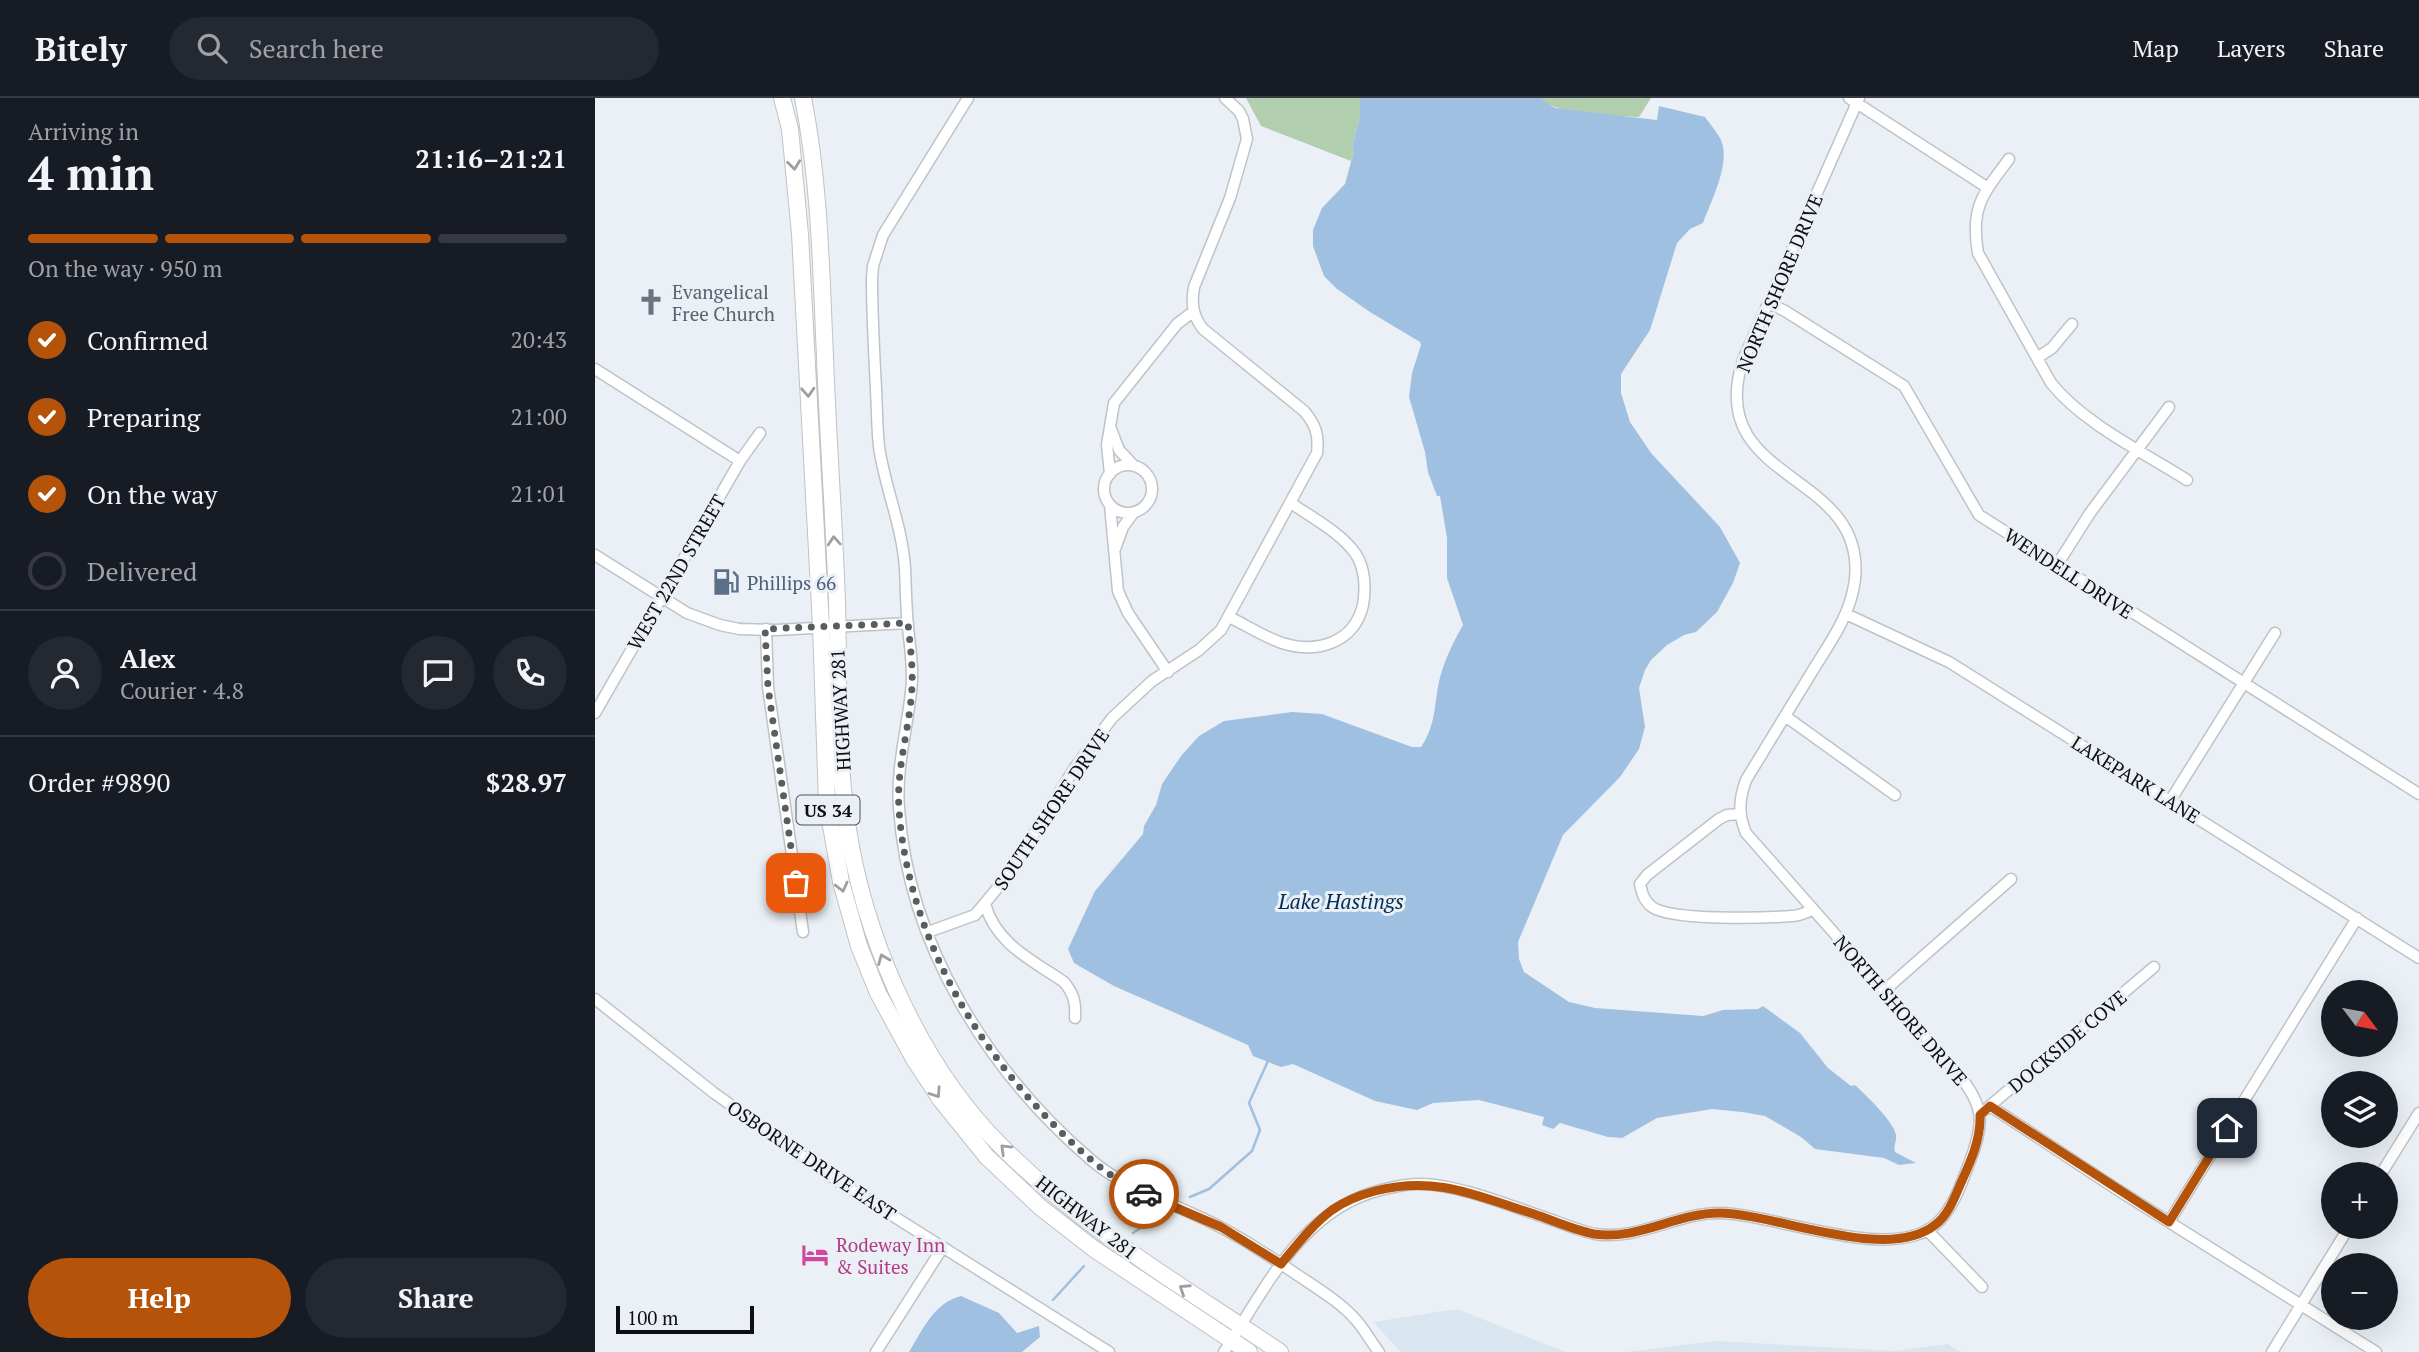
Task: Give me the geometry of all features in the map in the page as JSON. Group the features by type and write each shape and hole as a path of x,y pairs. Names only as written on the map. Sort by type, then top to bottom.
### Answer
{"highway":[{"name":"HIGHWAY 281","path":"782,98 791,142 800,234 829,626 851,845 859,883 880,951 924,1041 945,1075 1000,1146 1107,1237 1280,1352"},
{"name":"HIGHWAY 281","path":"803,98 811,142 819,229 829,626 827,803 852,925 878,993 898,1032 941,1100 987,1157 1040,1207 1094,1249 1228,1346 1249,1352"}],"street":[{"path":"968,98 883,235 873,266 872,304 879,447 903,551 912,688 901,762 899,810 918,906 953,989 982,1039 1008,1076 1067,1139 1115,1178 1136,1191 1221,1227 1281,1264 1346,1310 1379,1352"},
{"path":"1168,671 1122,604 1118,591 1110,505 1104,488 1109,474 1107,445 1114,403 1177,324 1193,311 1194,287 1230,198 1247,139 1239,111 1225,98"},
{"name":"NORTH SHORE DRIVE","path":"1980,1115 1976,1099 1969,1087 1746,833 1740,814 1741,793 1746,780 1846,614 1855,578 1852,548 1846,532 1829,506 1755,446 1739,421 1735,392 1738,376 1855,100 1988,188"},
{"path":"2009,159 1977,208 1973,229 1977,253 2051,383 2079,412 2187,480"},
{"name":"WENDELL DRIVE","path":"1769,303 1904,386 1979,515 2419,794"},
{"name":"SOUTH SHORE DRIVE","path":"928,932 975,915 1010,873 1075,769 1112,718 1152,681 1209,642 1229,617 1317,453 1316,429 1304,411 1203,329 1193,311"},
{"path":"2037,358 2052,348 2071,324"},
{"path":"595,369 740,461"},
{"path":"2057,565 2090,513 2169,407"},
{"path":"1110,426 1119,450 1146,474 1152,490 1147,504 1135,512 1123,527 1115,549"},
{"name":"WEST 22ND STREET","path":"595,713 740,461 760,433"},
{"path":"1109,474 1122,466 1134,466"},
{"path":"1229,617 1280,642 1313,647 1327,646 1341,640 1351,631 1359,617 1365,592 1364,576 1354,551 1291,503"},
{"path":"1110,505 1120,512 1135,512"},
{"path":"595,555 687,613 702,620 739,629 908,623"},
{"name":"LAKEPARK LANE","path":"1846,614 1949,662 2419,958"},
{"path":"765,629 768,687 803,932"},
{"path":"2170,801 2275,633"},
{"path":"1785,716 1895,795"},
{"path":"1740,814 1719,819 1647,875 1640,884 1642,894 1649,905 1677,915 1796,916 1813,910"},
{"path":"1885,990 2011,879"},
{"path":"985,904 988,916 1002,939 1064,982 1071,990 1076,1007 1075,1018"},
{"path":"2169,1222 2357,918"},
{"name":"DOCKSIDE COVE","path":"1980,1115 2154,967"},
{"name":"OSBORNE DRIVE EAST","path":"595,999 714,1093 837,1180 1109,1352"},
{"path":"1990,1106 2376,1352"},
{"path":"2388,1162 2419,1112"},
{"path":"1228,1346 1281,1264 1307,1233 1333,1209 1366,1194 1419,1184 1459,1190 1583,1231 1611,1235 1718,1213 1858,1238 1906,1238 1937,1224 1952,1203 1980,1132 1980,1115"},
{"path":"1927,1230 1982,1287"},
{"path":"2272,1352 2342,1239"},
{"path":"876,1352 943,1247"}],"shaded area":[{"path":"1457,1309 1565,1352 1401,1352 1373,1322"},
{"path":"1715,1341 1896,1351 1948,1344 1961,1352 1626,1352"}],"green space":[{"path":"1246,98 1360,98 1360,116 1351,161 1261,126"},
{"path":"1540,98 1651,98 1639,117 1572,111 1548,104"}],"water":[{"name":"Lake Hastings","path":"1360,98 1540,98 1555,108 1657,120 1659,106 1705,117 1721,140 1724,160 1711,204 1703,223 1690,229 1677,243 1650,330 1621,374 1621,393 1630,422 1651,453 1720,527 1740,563 1733,583 1717,612 1696,632 1684,635 1667,645 1651,660 1645,670 1639,688 1645,727 1639,749 1620,777 1563,835 1518,942 1519,959 1524,972 1569,1002 1595,1008 1703,1016 1723,1010 1758,1009 1763,1006 1800,1033 1828,1068 1851,1086 1855,1085 1872,1102 1894,1130 1895,1152 1916,1163 1899,1165 1884,1158 1815,1149 1801,1137 1765,1116 1742,1112 1712,1109 1657,1118 1622,1138 1608,1137 1560,1123 1553,1129 1542,1125 1544,1117 1479,1100 1433,1103 1417,1110 1375,1101 1293,1064 1281,1067 1253,1056 1248,1045 1114,986 1074,963 1068,949 1095,891 1143,834 1162,784 1199,736 1224,721 1292,712 1322,714 1412,747 1421,747 1431,728 1443,666 1463,625 1447,578 1447,538 1440,496 1437,496 1428,472 1409,397 1412,373 1421,345 1337,289 1324,276 1313,246 1313,230 1322,208 1345,184 1354,151 1352,147 1360,116"},
{"path":"961,1296 999,1313 1017,1333 1039,1326 1040,1337 1022,1352 909,1352 936,1311 943,1304"}],"waterway":[{"path":"1190,1197 1209,1189 1252,1151 1260,1130 1249,1103 1268,1061"},
{"path":"1133,1233 1157,1217"},
{"path":"1053,1300 1084,1266"}],"way so far":[{"path":"796,883 768,687 765,629 908,623 912,688 898,788 899,810 913,888 932,941 953,989 982,1039 1008,1076 1034,1106 1093,1162 1144,1194"}],"place":[{"name":"Evangelical Free Church","path":"651,302"},
{"name":"Phillips 66","path":"726,582"},
{"name":"Rodeway Inn & Suites","path":"815,1255"}],"route":[{"path":"1144,1194 1221,1227 1281,1264 1307,1233 1333,1209 1383,1189 1419,1184 1459,1190 1594,1234 1623,1234 1718,1213 1858,1238 1896,1240 1916,1236 1937,1224 1945,1215 1967,1170 1980,1132 1980,1115 1990,1106 2169,1222 2227,1128"}]}
